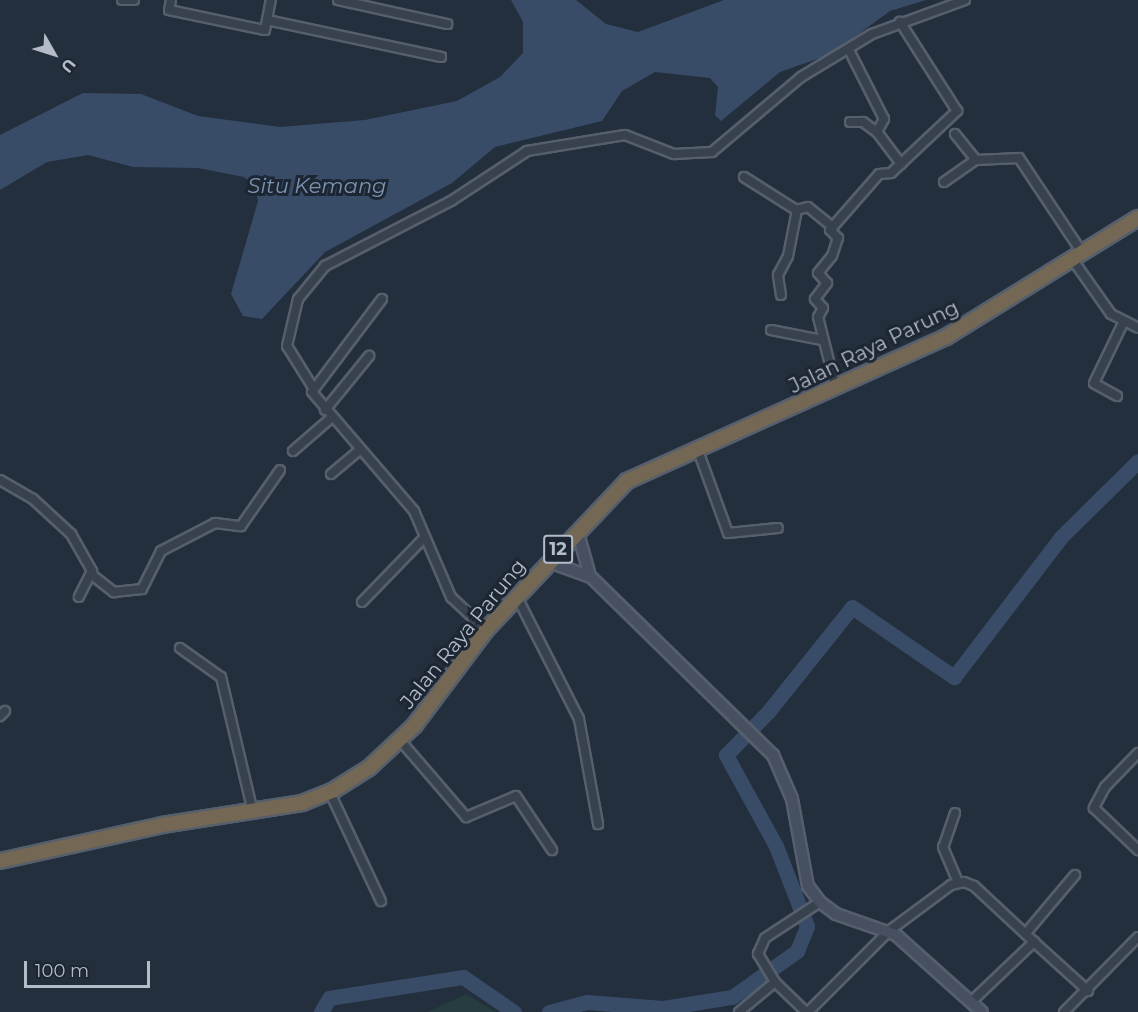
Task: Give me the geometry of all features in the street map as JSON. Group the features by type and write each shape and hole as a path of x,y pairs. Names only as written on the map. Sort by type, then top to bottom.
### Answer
{"highway":[{"name":"Jalan Raya Parung","path":"0,868 197,823 303,809 332,798 374,773 405,746 520,603 628,487 943,345 1138,218"},
{"name":"Jalan Raya Parung","path":"0,861 253,812 323,794 369,768 414,726 486,630 627,481 837,389 946,337 1078,257 1138,226"}],"street":[{"path":"122,0 134,0"},
{"path":"171,0 168,9 265,30 271,0"},
{"path":"338,0 447,24"},
{"path":"486,630 451,597 414,511 358,451 331,418 287,346 298,299 325,266 451,201 527,151 625,135 674,154 712,152 792,82 850,52 900,22 966,0"},
{"path":"267,20 441,57"},
{"path":"833,227 879,174 902,164 957,111 900,22"},
{"path":"850,52 884,119 877,132"},
{"path":"850,122 863,122 877,132 902,164"},
{"path":"955,134 976,160"},
{"path":"944,182 976,160 1017,156 1111,314 1138,328"},
{"path":"744,177 797,210 808,207 833,227 838,238 832,256 818,274 827,283 815,299 823,308 818,317 822,340 837,389"},
{"path":"781,295 778,275 788,256 797,210"},
{"path":"312,387 382,299"},
{"path":"1117,396 1094,383 1123,322"},
{"path":"771,330 822,340"},
{"path":"325,410 369,356"},
{"path":"293,451 331,418"},
{"path":"332,474 358,451"},
{"path":"700,456 728,533 778,528"},
{"path":"0,480 58,518 89,561 92,575 114,592 142,589 161,551 216,523 241,526 280,470"},
{"path":"579,537 582,562 591,577 759,739 784,775 808,886 820,902 836,914 889,931 982,1012"},
{"path":"362,602 424,538"},
{"path":"555,564 591,577"},
{"path":"79,597 92,575"},
{"path":"520,603 579,719 598,824"},
{"path":"180,648 220,677 253,812"},
{"path":"405,746 466,817 516,796 552,850"},
{"path":"1138,753 1105,787 1094,808 1138,850"},
{"path":"332,798 381,901"},
{"path":"955,813 943,847 958,883"},
{"path":"1026,933 1075,875"},
{"path":"820,902 790,920 760,946 764,968 775,982 807,1012 889,931 958,883 974,886 1088,991"},
{"path":"1064,1012 1088,991 1138,937"},
{"path":"972,1001 1034,942"},
{"path":"739,1012 775,982"},
{"path":"1074,1004 1080,1012"}],"green space":[{"path":"466,994 496,1012 428,1012"}],"water":[{"name":"Situ Kemang","path":"511,0 576,0 606,24 638,32 724,0 926,0 890,11 831,54 780,72 721,121 715,115 718,87 710,78 655,72 622,91 602,121 495,147 452,183 325,252 262,319 243,316 231,294 258,201 255,185 244,177 198,168 133,167 88,155 47,162 0,190 0,135 83,93 141,94 198,116 280,127 365,120 457,101 500,77 523,53 523,22"}],"waterway":[{"path":"549,1012 587,1002 663,1008 732,997 797,951 807,926 776,846 726,755 768,712 852,607 954,677 1061,537 1138,461"},
{"path":"321,1012 329,998 463,977 514,1012"}]}
